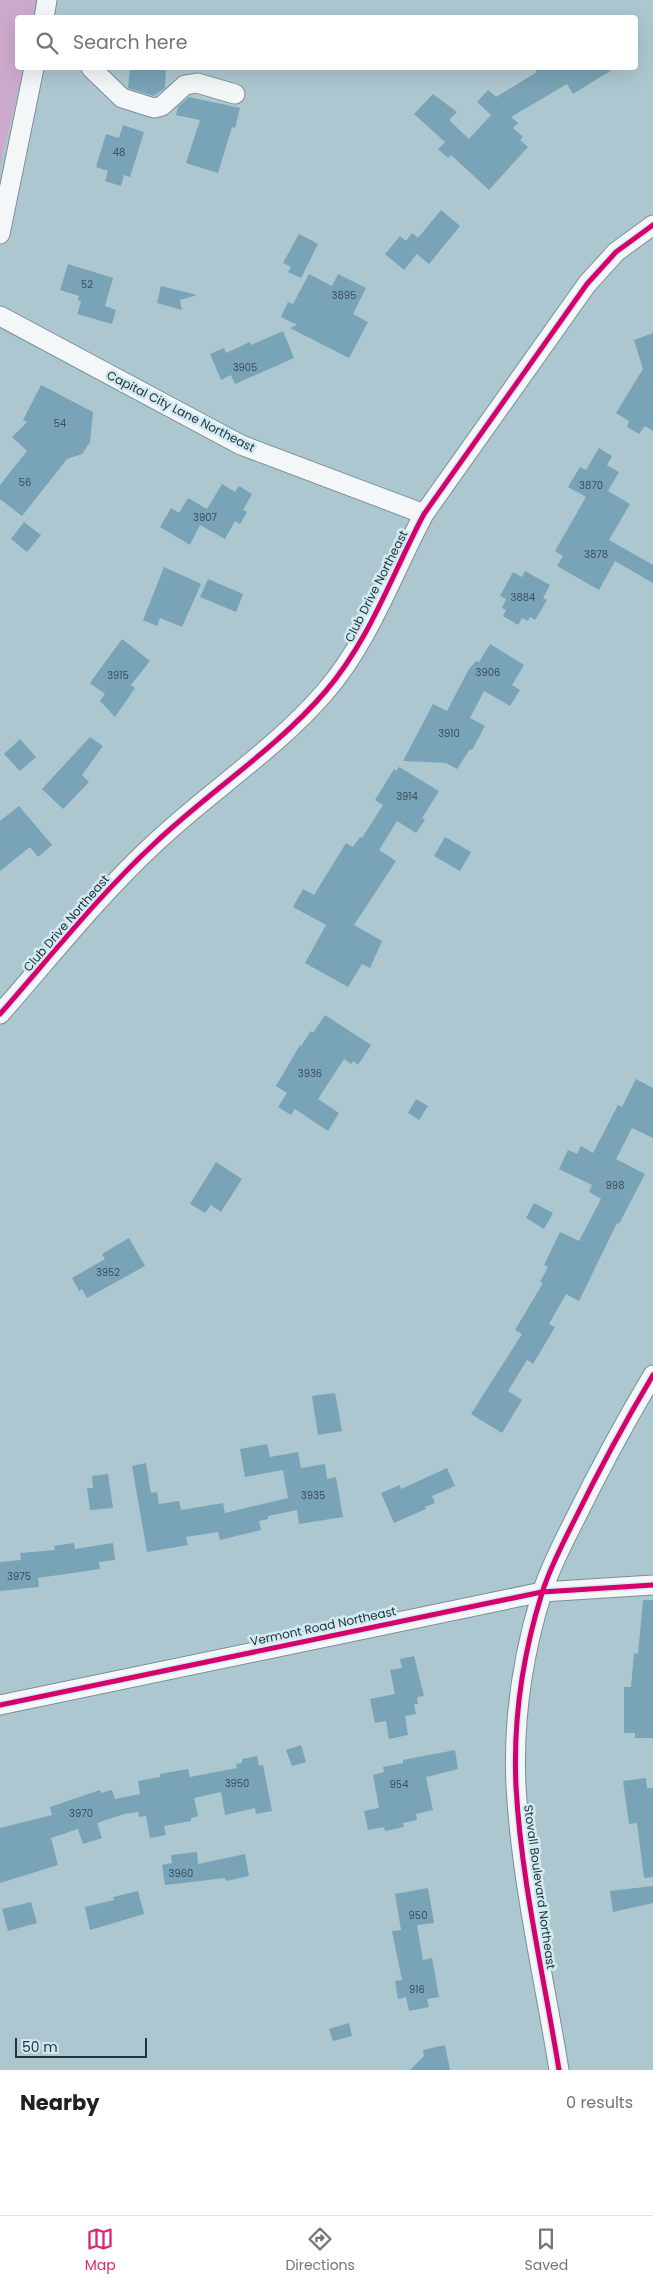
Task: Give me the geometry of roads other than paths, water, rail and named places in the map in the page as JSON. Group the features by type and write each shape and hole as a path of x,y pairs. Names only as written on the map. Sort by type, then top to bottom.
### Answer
{"street":[{"path":"44,15 47,0"},
{"path":"0,234 34,70"},
{"path":"93,70 122,98 154,108 162,106 185,85 197,83 235,94"},
{"name":"Club Drive Northeast","path":"0,1014 121,877 156,842 292,726 325,692 365,635 402,554 424,514 587,284 616,252 653,225"},
{"name":"Capital City Lane Northeast","path":"0,316 241,445 424,514"},
{"name":"Stovall Boulevard Northeast","path":"559,2070 522,1845 516,1786 517,1734 522,1685 542,1592 564,1540 610,1446 653,1374"},
{"name":"Vermont Road Northeast","path":"0,1705 542,1592 653,1585"}]}
